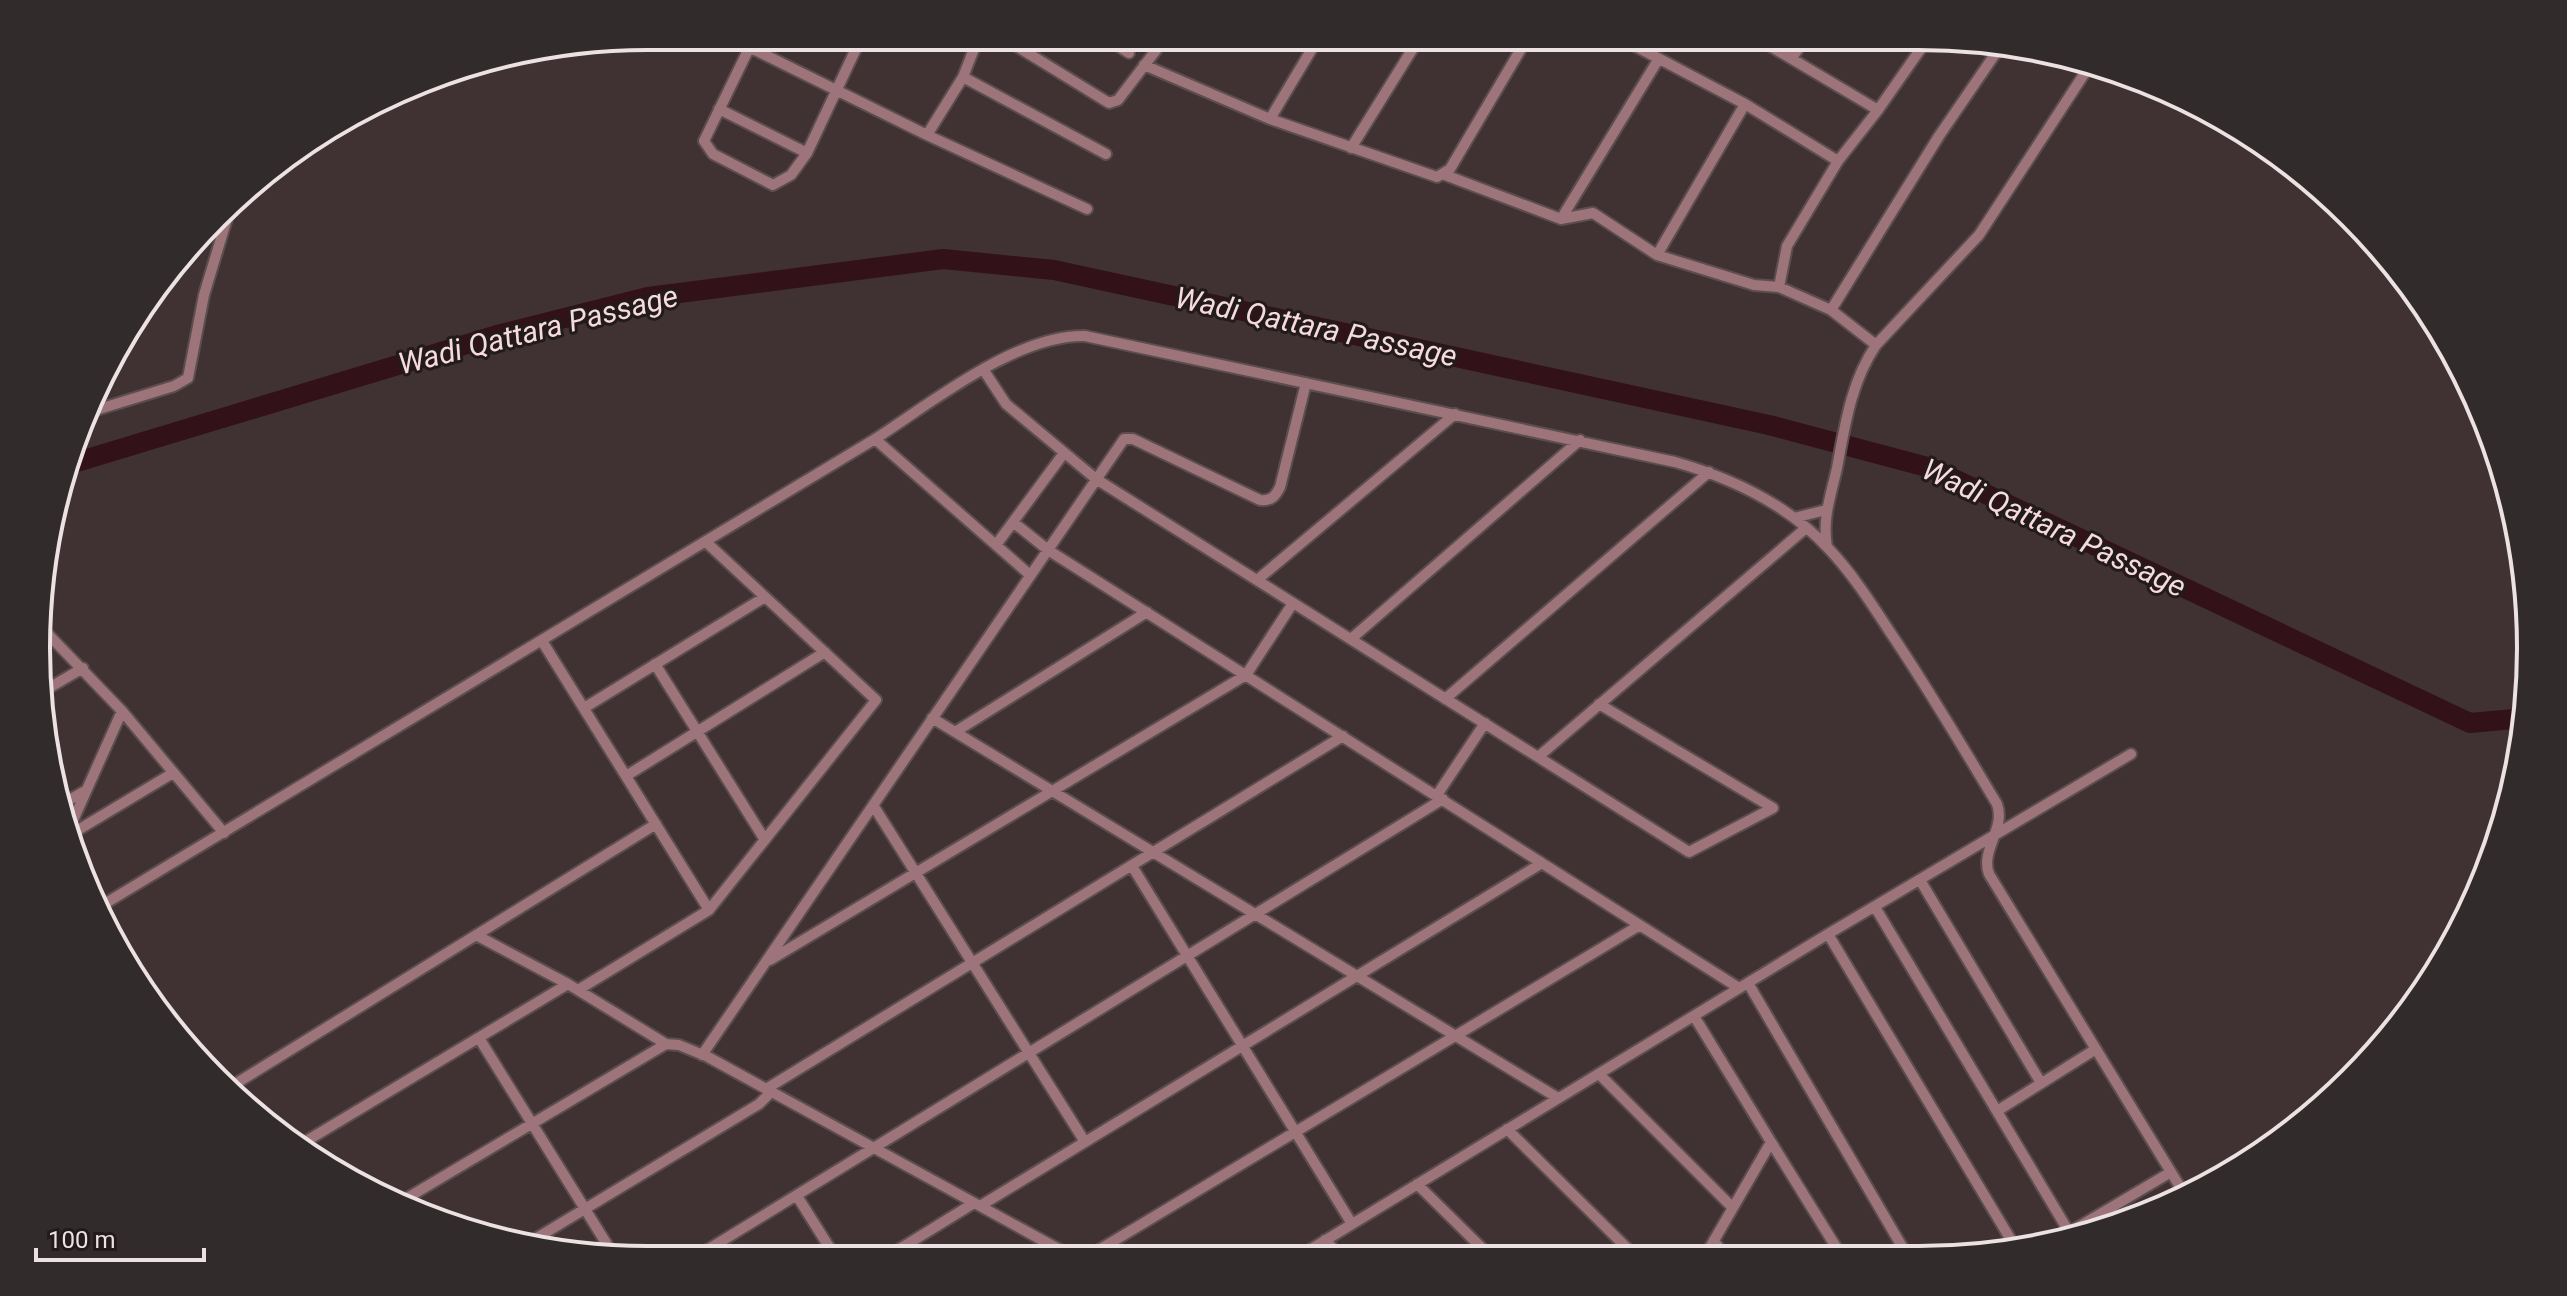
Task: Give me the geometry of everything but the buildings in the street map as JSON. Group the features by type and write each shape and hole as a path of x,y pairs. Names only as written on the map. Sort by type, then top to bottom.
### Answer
{"street":[{"path":"748,50 704,141 713,154 773,185 791,175 807,153 855,50"},
{"path":"755,50 1087,209"},
{"path":"927,135 963,77 974,50"},
{"path":"1023,50 1109,103 1118,100 1156,50"},
{"path":"1124,50 1129,53"},
{"path":"1270,119 1311,50"},
{"path":"1351,148 1412,50"},
{"path":"1445,175 1520,50"},
{"path":"1641,50 1745,104 1838,161"},
{"path":"1778,50 1878,110"},
{"path":"1792,58 1797,50"},
{"path":"1779,287 1787,246 1838,161 1920,50"},
{"path":"1831,310 1939,136 1995,55"},
{"path":"1561,219 1658,60"},
{"path":"1144,65 1270,119 1430,177 1445,175 1561,219 1593,213 1657,255 1754,285 1779,287 1831,310 1876,345"},
{"path":"1827,547 1826,510 1853,389 1867,358 1979,235 2085,73"},
{"path":"963,77 1106,154"},
{"path":"1657,255 1745,104"},
{"path":"719,109 807,153"},
{"path":"101,409 174,386 188,378 204,295 225,225"},
{"path":"108,902 706,542 983,369 1041,342 1070,335 1085,336 1580,440 1709,472 1752,492 1794,518 1827,547 1864,592 1921,678 1997,804 2000,815 1986,857 1989,874 2179,1186"},
{"path":"983,369 1006,404 1096,479 1689,852 1773,808 1599,704"},
{"path":"702,1055 1124,439 1133,439 1260,500 1267,500 1276,496 1280,487 1306,383"},
{"path":"1257,580 1455,414"},
{"path":"875,439 1030,575"},
{"path":"1351,639 1580,440"},
{"path":"996,545 1064,453"},
{"path":"1445,699 1709,472"},
{"path":"1794,518 1826,510"},
{"path":"1013,522 1048,550 1640,925 1743,986 1902,1246"},
{"path":"1538,757 1806,528"},
{"path":"309,1140 479,1038 709,910 876,700 706,542"},
{"path":"584,708 765,597"},
{"path":"765,964 1246,675 1293,603"},
{"path":"955,732 1147,612"},
{"path":"50,636 122,711 224,833"},
{"path":"542,641 709,910"},
{"path":"626,776 825,652"},
{"path":"655,664 765,840"},
{"path":"51,687 83,668"},
{"path":"74,816 122,711"},
{"path":"932,718 1558,1098"},
{"path":"714,1246 1255,915 1440,797 1485,723"},
{"path":"539,1236 759,1104 768,1090 1343,736"},
{"path":"1315,1246 2131,754"},
{"path":"79,830 173,773"},
{"path":"69,800 84,792"},
{"path":"873,805 1085,1142"},
{"path":"237,1083 656,824"},
{"path":"906,1246 1085,1142 1542,863"},
{"path":"1132,866 1352,1224"},
{"path":"1920,880 2041,1083"},
{"path":"1875,907 2066,1228"},
{"path":"1105,1246 1640,925"},
{"path":"1828,934 2010,1239"},
{"path":"476,935 573,987 666,1044 679,1045 702,1055 1053,1246"},
{"path":"1694,1016 1835,1246"},
{"path":"479,1038 607,1245"},
{"path":"410,1196 666,1044"},
{"path":"1997,1111 2096,1049"},
{"path":"1599,1074 1732,1207"},
{"path":"1507,1129 1625,1246"},
{"path":"1711,1246 1771,1142"},
{"path":"2086,1222 2171,1172"},
{"path":"1417,1184 1480,1246"},
{"path":"797,1196 828,1246"},
{"path":"1325,1240 1331,1246"},
{"path":"1714,1240 1718,1246"}],"waterway":[{"name":"Wadi Qattara Passage","path":"80,461 497,335 648,297 943,259 1054,270 1769,425 1931,468 2470,723 2513,719"}]}
